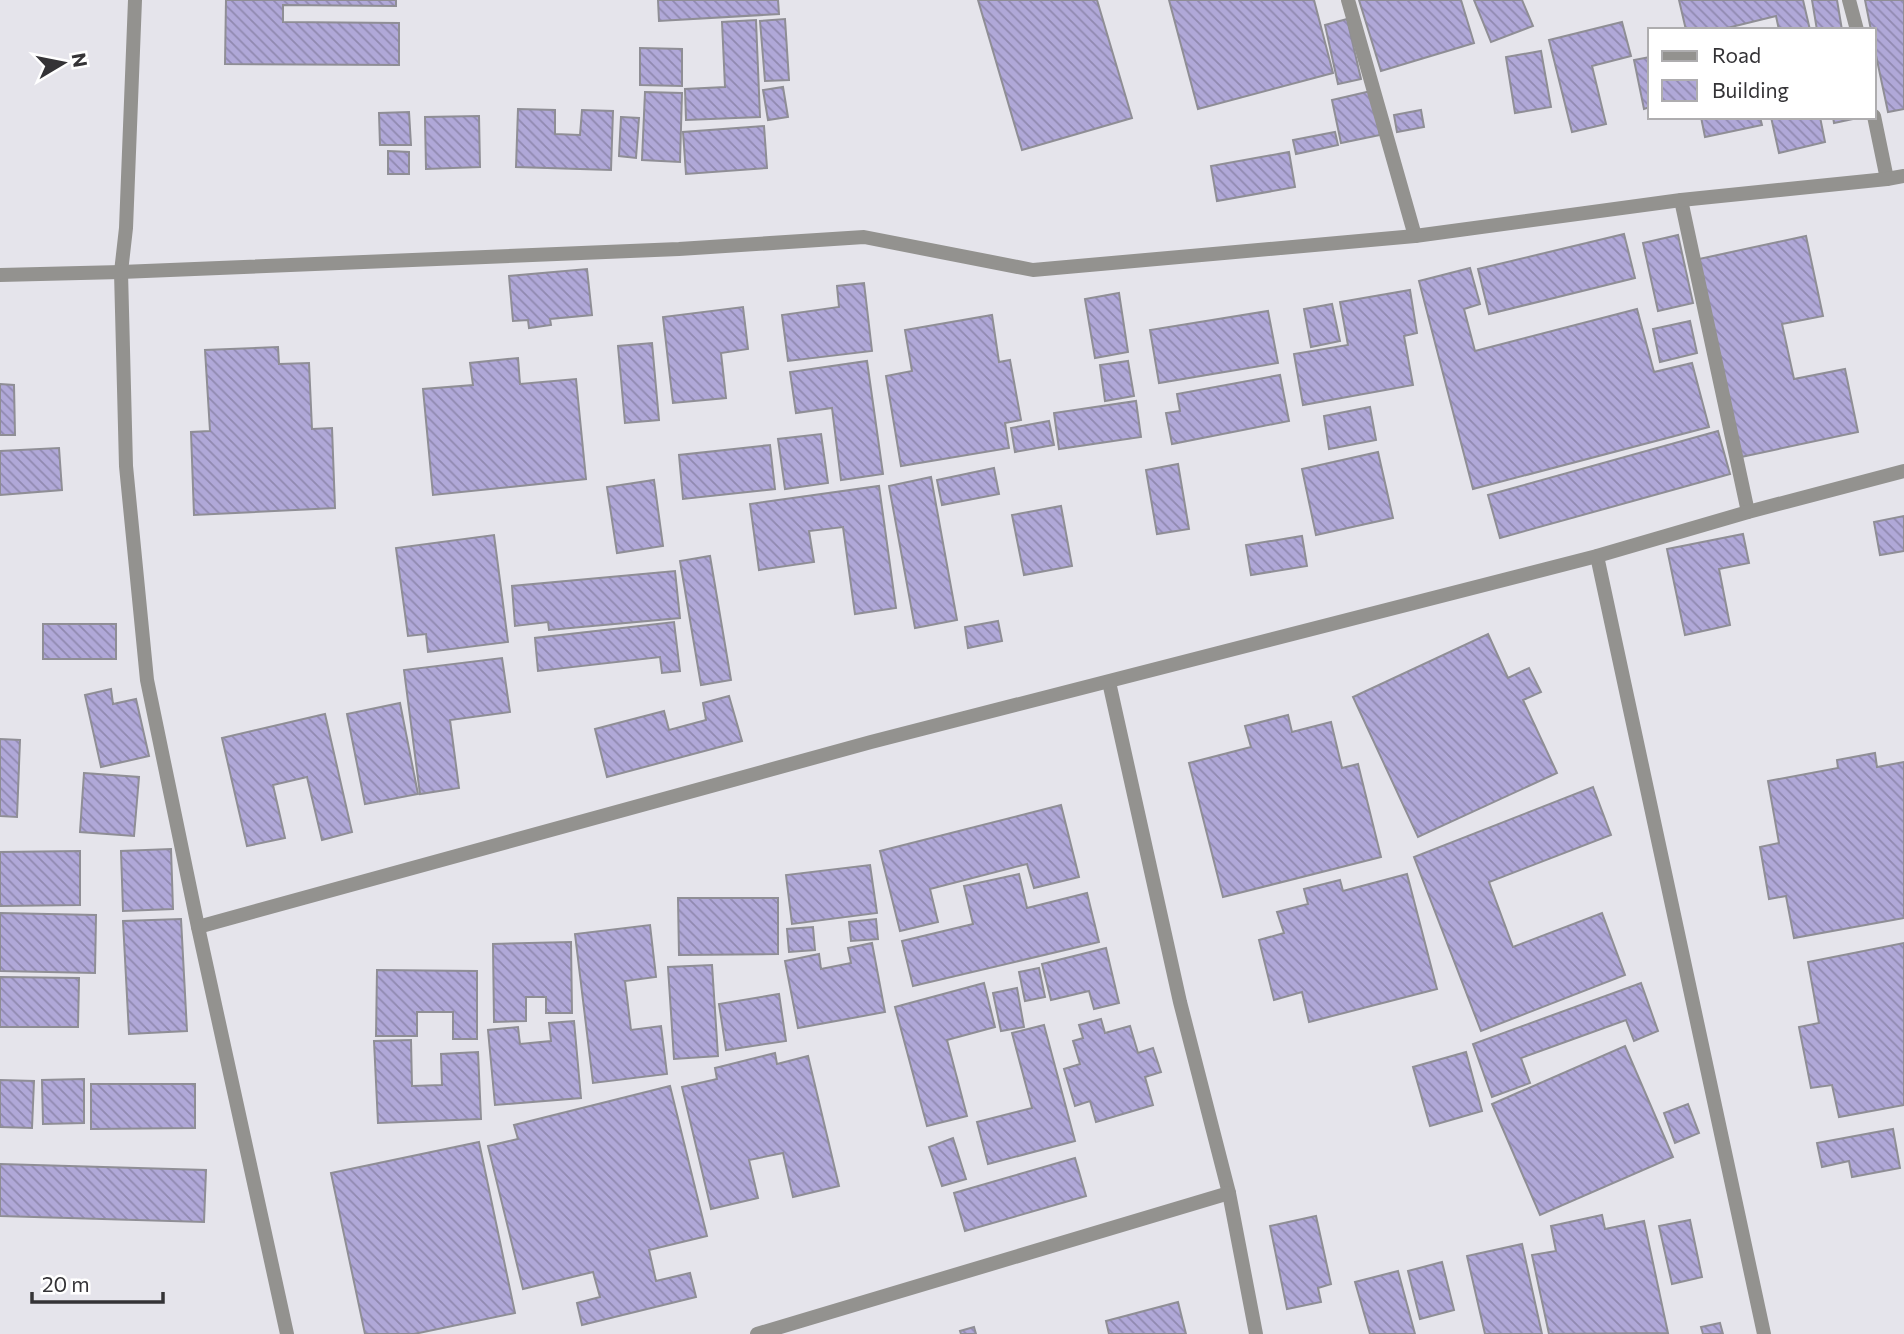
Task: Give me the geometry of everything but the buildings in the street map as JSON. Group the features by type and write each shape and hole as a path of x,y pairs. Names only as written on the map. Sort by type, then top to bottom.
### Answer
{"street":[{"path":"135,0 126,228 121,272 125,466 147,680 287,1334"},
{"path":"1348,0 1415,236"},
{"path":"1849,0 1856,28"},
{"path":"1875,119 1887,179"},
{"path":"0,275 679,249 864,237 1033,270 1415,236 1681,200 1904,176"},
{"path":"1681,200 1748,512"},
{"path":"198,927 871,742 1597,556 1748,512 1904,471"},
{"path":"1597,556 1764,1334"},
{"path":"1109,682 1180,1002 1229,1193 1256,1334"},
{"path":"757,1334 1229,1193"}]}
